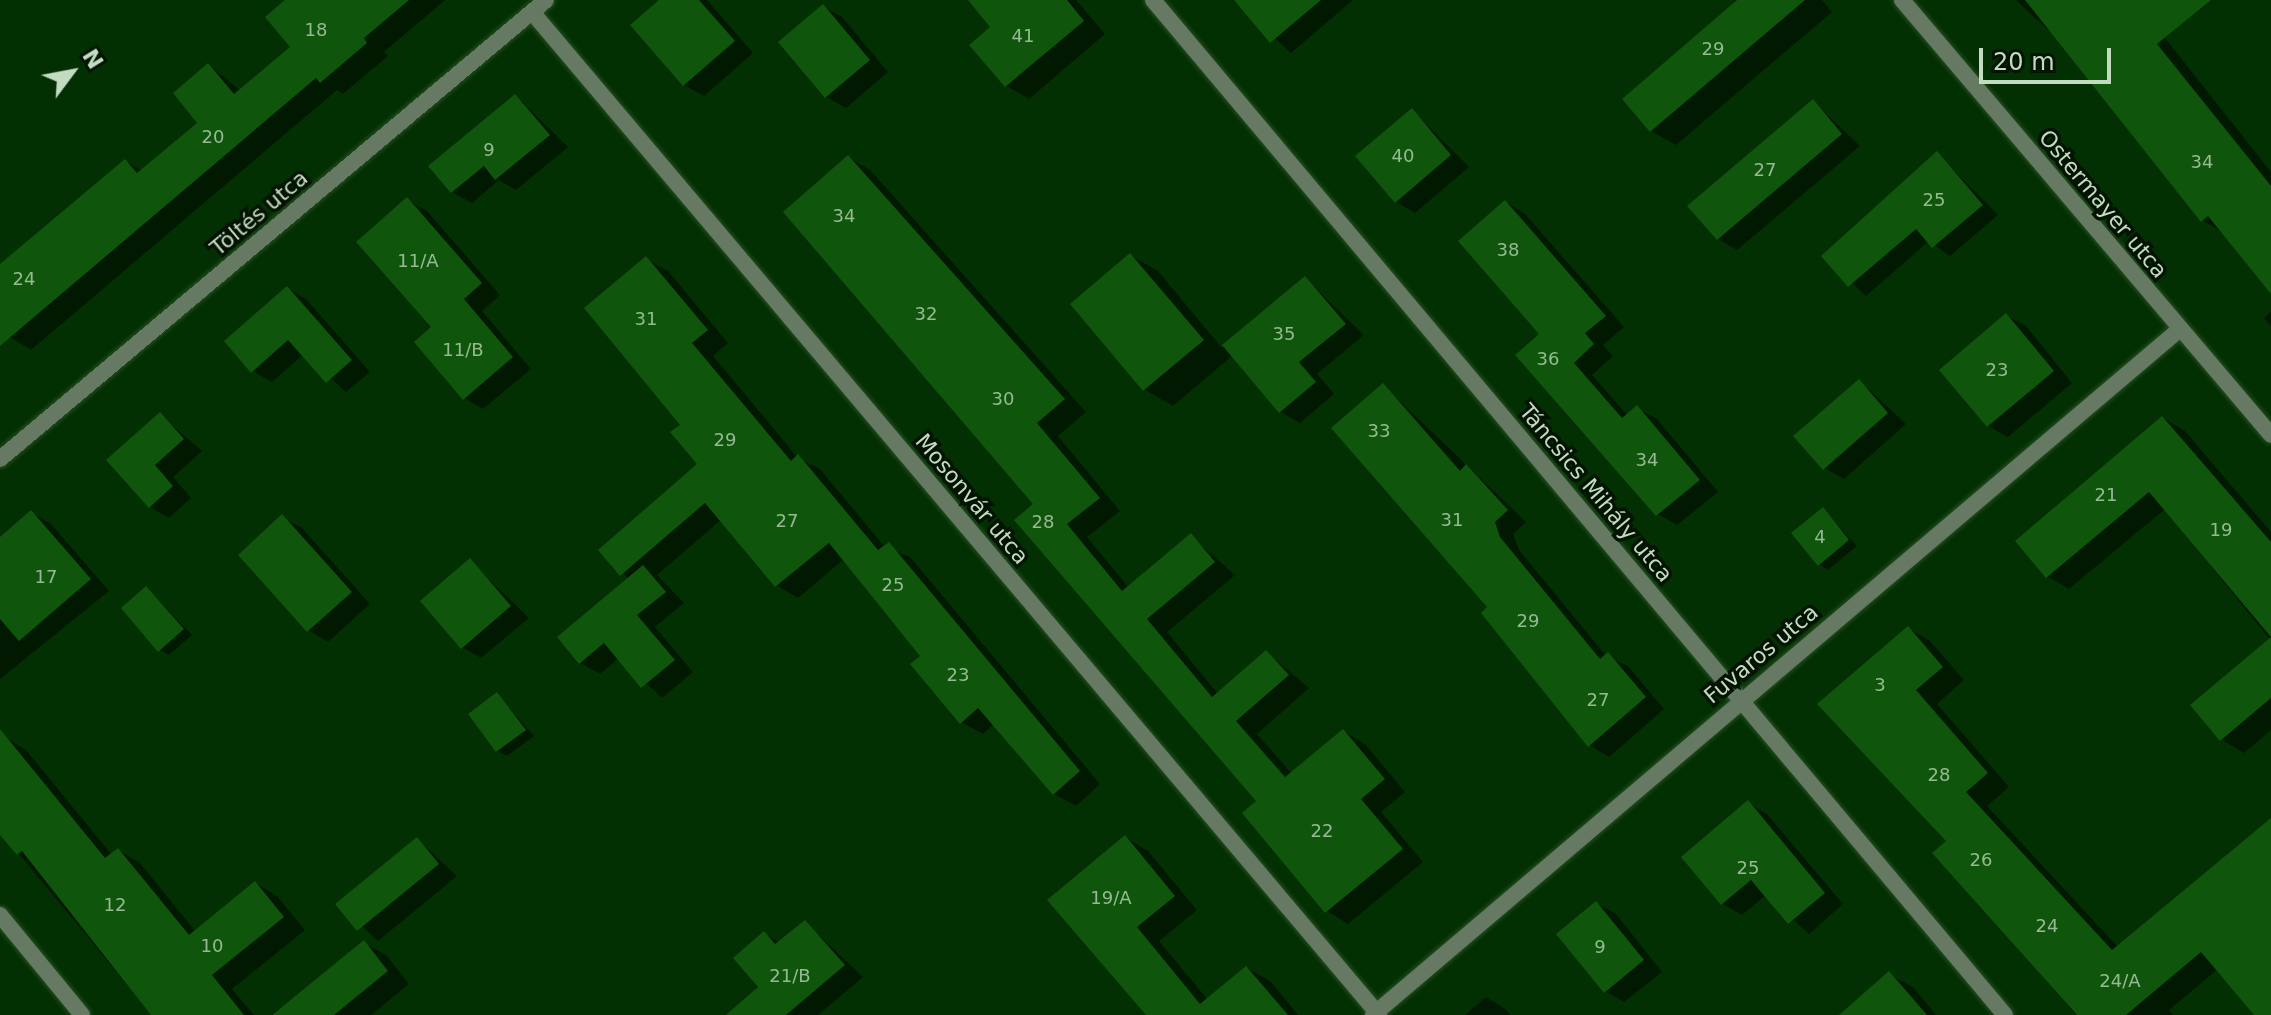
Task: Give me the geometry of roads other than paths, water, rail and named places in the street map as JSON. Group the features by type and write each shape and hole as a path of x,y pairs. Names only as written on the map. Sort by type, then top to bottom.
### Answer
{"street":[{"name":"Töltés utca","path":"0,459 546,0"},
{"name":"Táncsics Mihály utca","path":"1153,0 2005,1015"},
{"name":"Ostermayer utca","path":"1902,0 2271,435"},
{"name":"Mosonvár utca","path":"532,12 1376,1014"},
{"name":"Fuvaros utca","path":"1376,1014 2180,329"},
{"path":"0,915 82,1015"}]}
